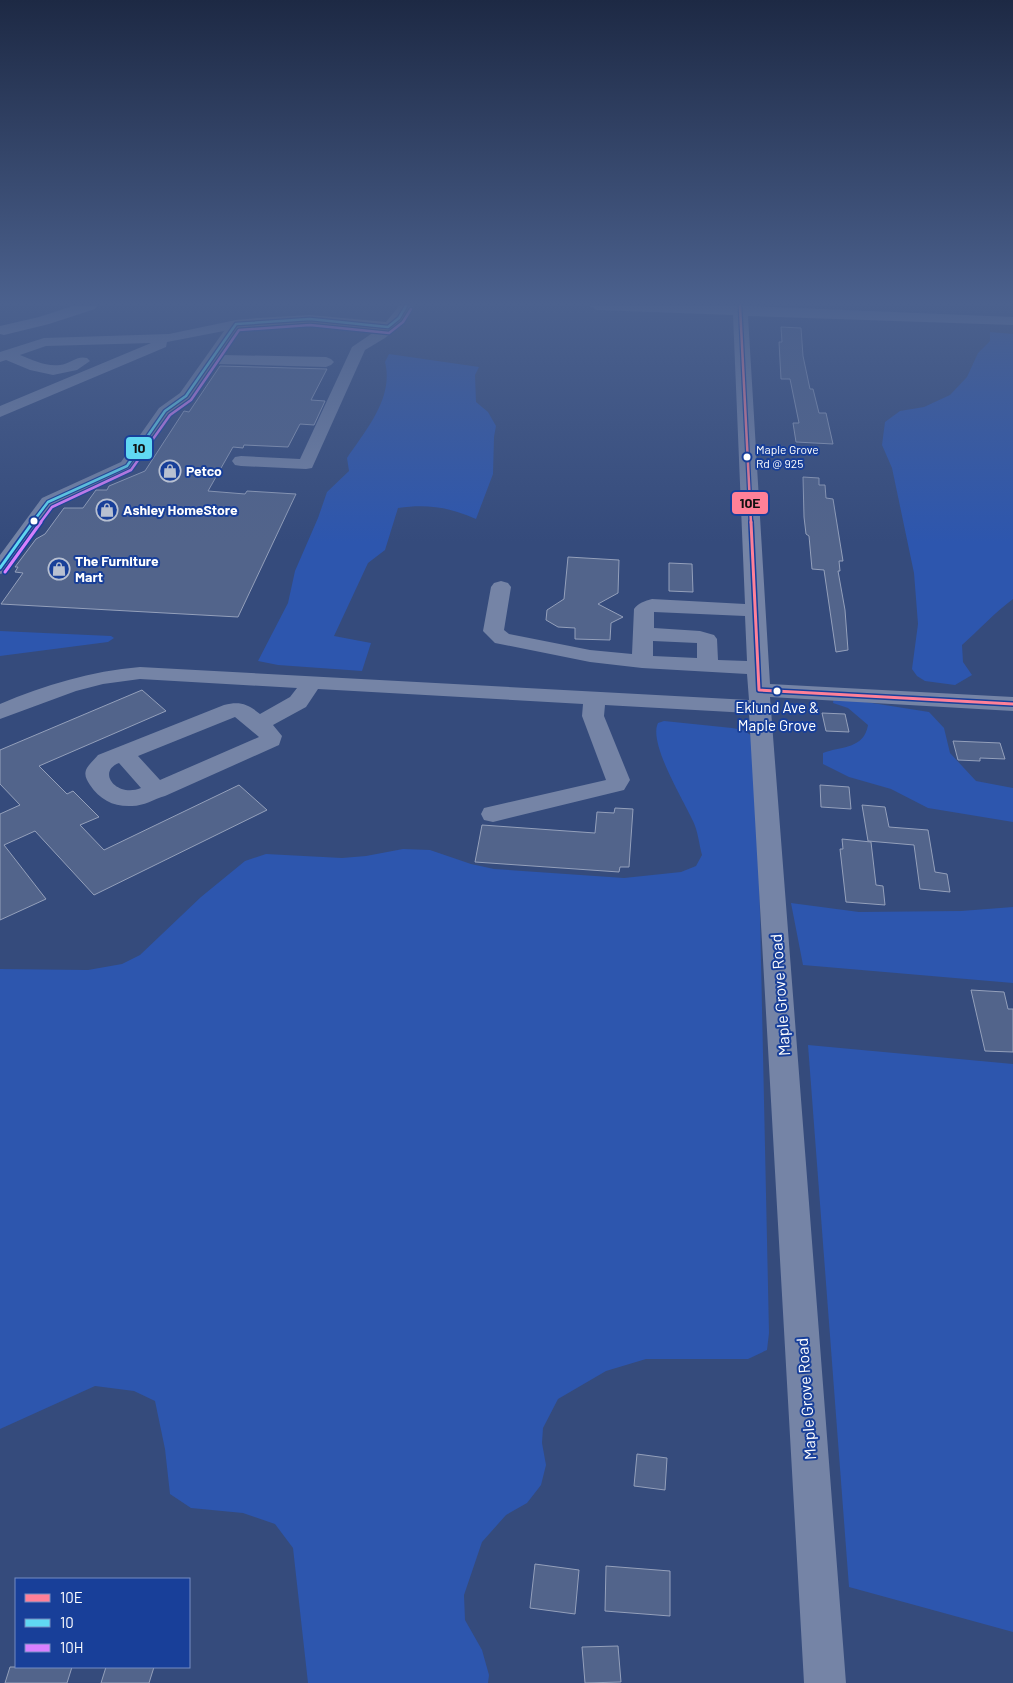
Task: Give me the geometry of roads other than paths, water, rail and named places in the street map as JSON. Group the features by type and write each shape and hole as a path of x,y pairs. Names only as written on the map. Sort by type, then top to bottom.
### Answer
{"street":[{"path":"0,412 65,385"},
{"path":"0,568 48,502 127,466 165,411 186,396 194,385"},
{"path":"241,461 306,464 342,385"},
{"name":"Maple Grove Road","path":"744,385 759,689 825,1683"},
{"path":"501,587 493,631 502,639 590,656 642,662 708,665 759,689"},
{"path":"642,662 644,610 652,605 755,611"},
{"path":"643,634 707,639 708,665"},
{"path":"0,712 41,695 86,680 114,674 140,673 595,698 759,689 1013,704"},
{"path":"259,724 298,702 312,682"},
{"path":"493,814 616,785 618,780 593,716 595,698"},
{"path":"232,710 242,710 259,724 271,736 271,740 266,744 139,798 119,799 113,797 99,780 98,770 106,760 232,710"},
{"path":"123,753 157,791"}],"place":[{"name":"Maple Grove Rd @ 925","path":"747,457"},
{"name":"Petco","path":"170,471"},
{"name":"Ashley HomeStore","path":"107,510"},
{"name":"The Furniture Mart","path":"59,569"},
{"name":"Eklund Ave & Maple Grove","path":"777,691"}]}
